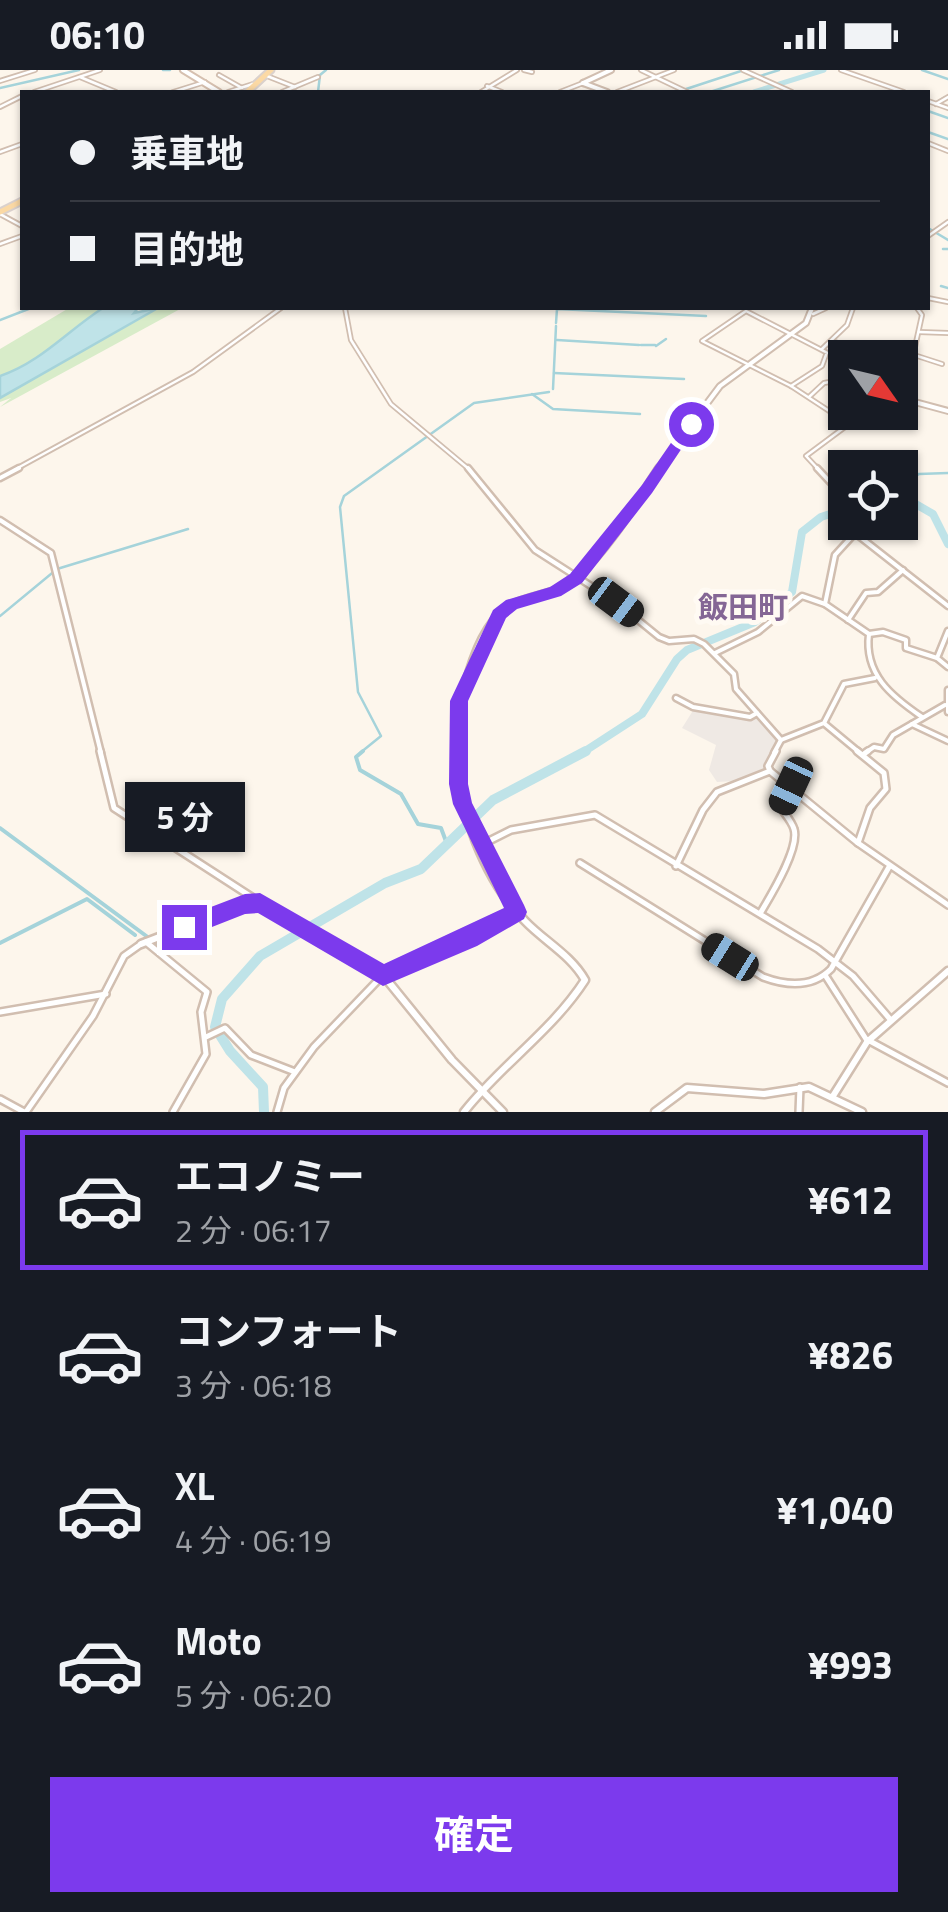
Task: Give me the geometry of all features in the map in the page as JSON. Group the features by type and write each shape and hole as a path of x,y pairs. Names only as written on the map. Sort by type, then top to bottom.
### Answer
{"main road":[{"path":"182,70 216,90"},
{"path":"247,90 271,70"}],"street":[{"path":"0,81 35,70"},
{"path":"41,90 100,70"},
{"path":"483,90 517,70"},
{"path":"524,70 532,72"},
{"path":"565,90 611,70"},
{"path":"641,70 683,90"},
{"path":"622,90 674,70"},
{"path":"744,70 786,90"},
{"path":"841,70 898,90"},
{"path":"219,74 247,90"},
{"path":"265,76 295,87"},
{"path":"287,90 318,77"},
{"path":"80,78 111,90"},
{"path":"179,90 205,82"},
{"path":"583,83 602,90"},
{"path":"487,86 497,90"},
{"path":"936,104 948,96"},
{"path":"930,101 948,108"},
{"path":"0,478 193,372 277,310"},
{"path":"346,310 351,340 391,404 452,450 535,550 616,602 659,637 669,641 698,640 707,646 734,674 736,689 782,740"},
{"path":"742,310 822,349 826,356 822,366 791,386"},
{"path":"464,1112 480,1090 552,1025 584,980 581,972 540,938 517,912 481,845 459,784 459,701 499,614 512,604 555,592 576,578 647,489 708,399 790,335 813,310"},
{"path":"833,340 847,325 852,310"},
{"path":"917,340 922,315 919,310"},
{"path":"746,311 702,342 791,386 828,409"},
{"path":"919,332 948,332"},
{"path":"822,349 828,344"},
{"path":"918,356 942,364"},
{"path":"810,397 828,382"},
{"path":"918,403 948,411"},
{"path":"828,480 806,456 841,430"},
{"path":"0,520 50,553 114,808 383,975 503,1112"},
{"path":"826,604 832,586 833,554 844,540"},
{"path":"867,540 890,554 902,570 948,606"},
{"path":"848,620 866,593 878,592 902,570"},
{"path":"715,654 757,632 802,596 826,604 868,634 882,632 906,640 906,648 937,658 948,667"},
{"path":"937,658 948,631"},
{"path":"868,634 866,644 875,678 922,717"},
{"path":"875,678 844,684 824,724 782,740 768,766 889,867 948,905"},
{"path":"948,690 948,712"},
{"path":"676,698 693,707 750,717 757,713"},
{"path":"864,754 874,747 884,748 894,735 945,704"},
{"path":"824,724 884,774 886,789 870,808 858,843"},
{"path":"912,724 948,741"},
{"path":"676,866 714,796 726,786 754,782 770,771"},
{"path":"761,912 794,843 794,828 781,808 791,786"},
{"path":"481,845 511,830 595,815 676,866 761,912 835,963 853,976 889,1018"},
{"path":"580,863 763,977 795,984 825,975 835,963 889,867"},
{"path":"0,1100 25,1112 106,994 124,956 144,943 245,904 260,902"},
{"path":"276,1112 284,1088 296,1072 356,1000 383,975 469,938 517,912"},
{"path":"144,943 208,992 201,1012 208,1035 203,1063 174,1112"},
{"path":"833,1096 851,1060 868,1040 948,971"},
{"path":"825,975 868,1040 948,1083"},
{"path":"0,1012 106,994"},
{"path":"208,1035 224,1028 252,1055 296,1072"},
{"path":"655,1112 686,1088 764,1094 800,1088 833,1096 862,1112"},
{"path":"799,1112 800,1088"}],"shaded area":[{"path":"694,709 751,718 757,715 779,740 765,766 767,770 753,780 717,782 709,770 716,745 682,728"}],"green space":[{"path":"66,310 100,310 41,355 0,376 0,349"},
{"path":"154,310 178,310 0,407 11,398 0,402 0,398"}],"water":[{"path":"100,310 154,310 0,398 0,376 41,354"}],"waterway":[{"path":"0,88 79,70"},
{"path":"163,70 170,70"},
{"path":"318,90 320,75 326,70"},
{"path":"683,90 744,70"},
{"path":"716,90 779,70"},
{"path":"760,90 824,70"},
{"path":"922,70 948,79"},
{"path":"935,103 945,97"},
{"path":"930,112 948,118"},
{"path":"930,133 948,139"},
{"path":"930,229 948,240"},
{"path":"943,249 948,249"},
{"path":"941,286 948,288"},
{"path":"0,320 26,310"},
{"path":"556,323 557,310"},
{"path":"578,310 706,316"},
{"path":"553,389 556,326"},
{"path":"656,346 666,339"},
{"path":"557,340 639,345"},
{"path":"641,345 655,345"},
{"path":"554,373 684,379"},
{"path":"533,394 549,392"},
{"path":"360,753 381,736 358,692 340,507 344,496 474,403 533,394"},
{"path":"533,394 553,409 640,414"},
{"path":"918,474 948,473"},
{"path":"918,505 933,514 948,544"},
{"path":"582,753 642,714 677,659 687,650 755,622 792,592 802,532 828,515"},
{"path":"0,616 57,569 188,529"},
{"path":"363,751 356,757 360,770 401,794 418,824 441,828 447,844"},
{"path":"264,1112 263,1087 230,1051 215,1027 222,999 260,956 385,883 421,869 493,800 586,751"},
{"path":"0,828 149,938"},
{"path":"0,943 87,899 135,935"},
{"path":"155,943 166,951"}],"district":[{"name":"飯田町","path":"743,607"}],"route":[{"path":"184,927 250,902 260,902 383,975 469,938 517,912 463,804 456,720 459,701 499,614 512,604 555,592 576,578 647,489 691,424"}]}
